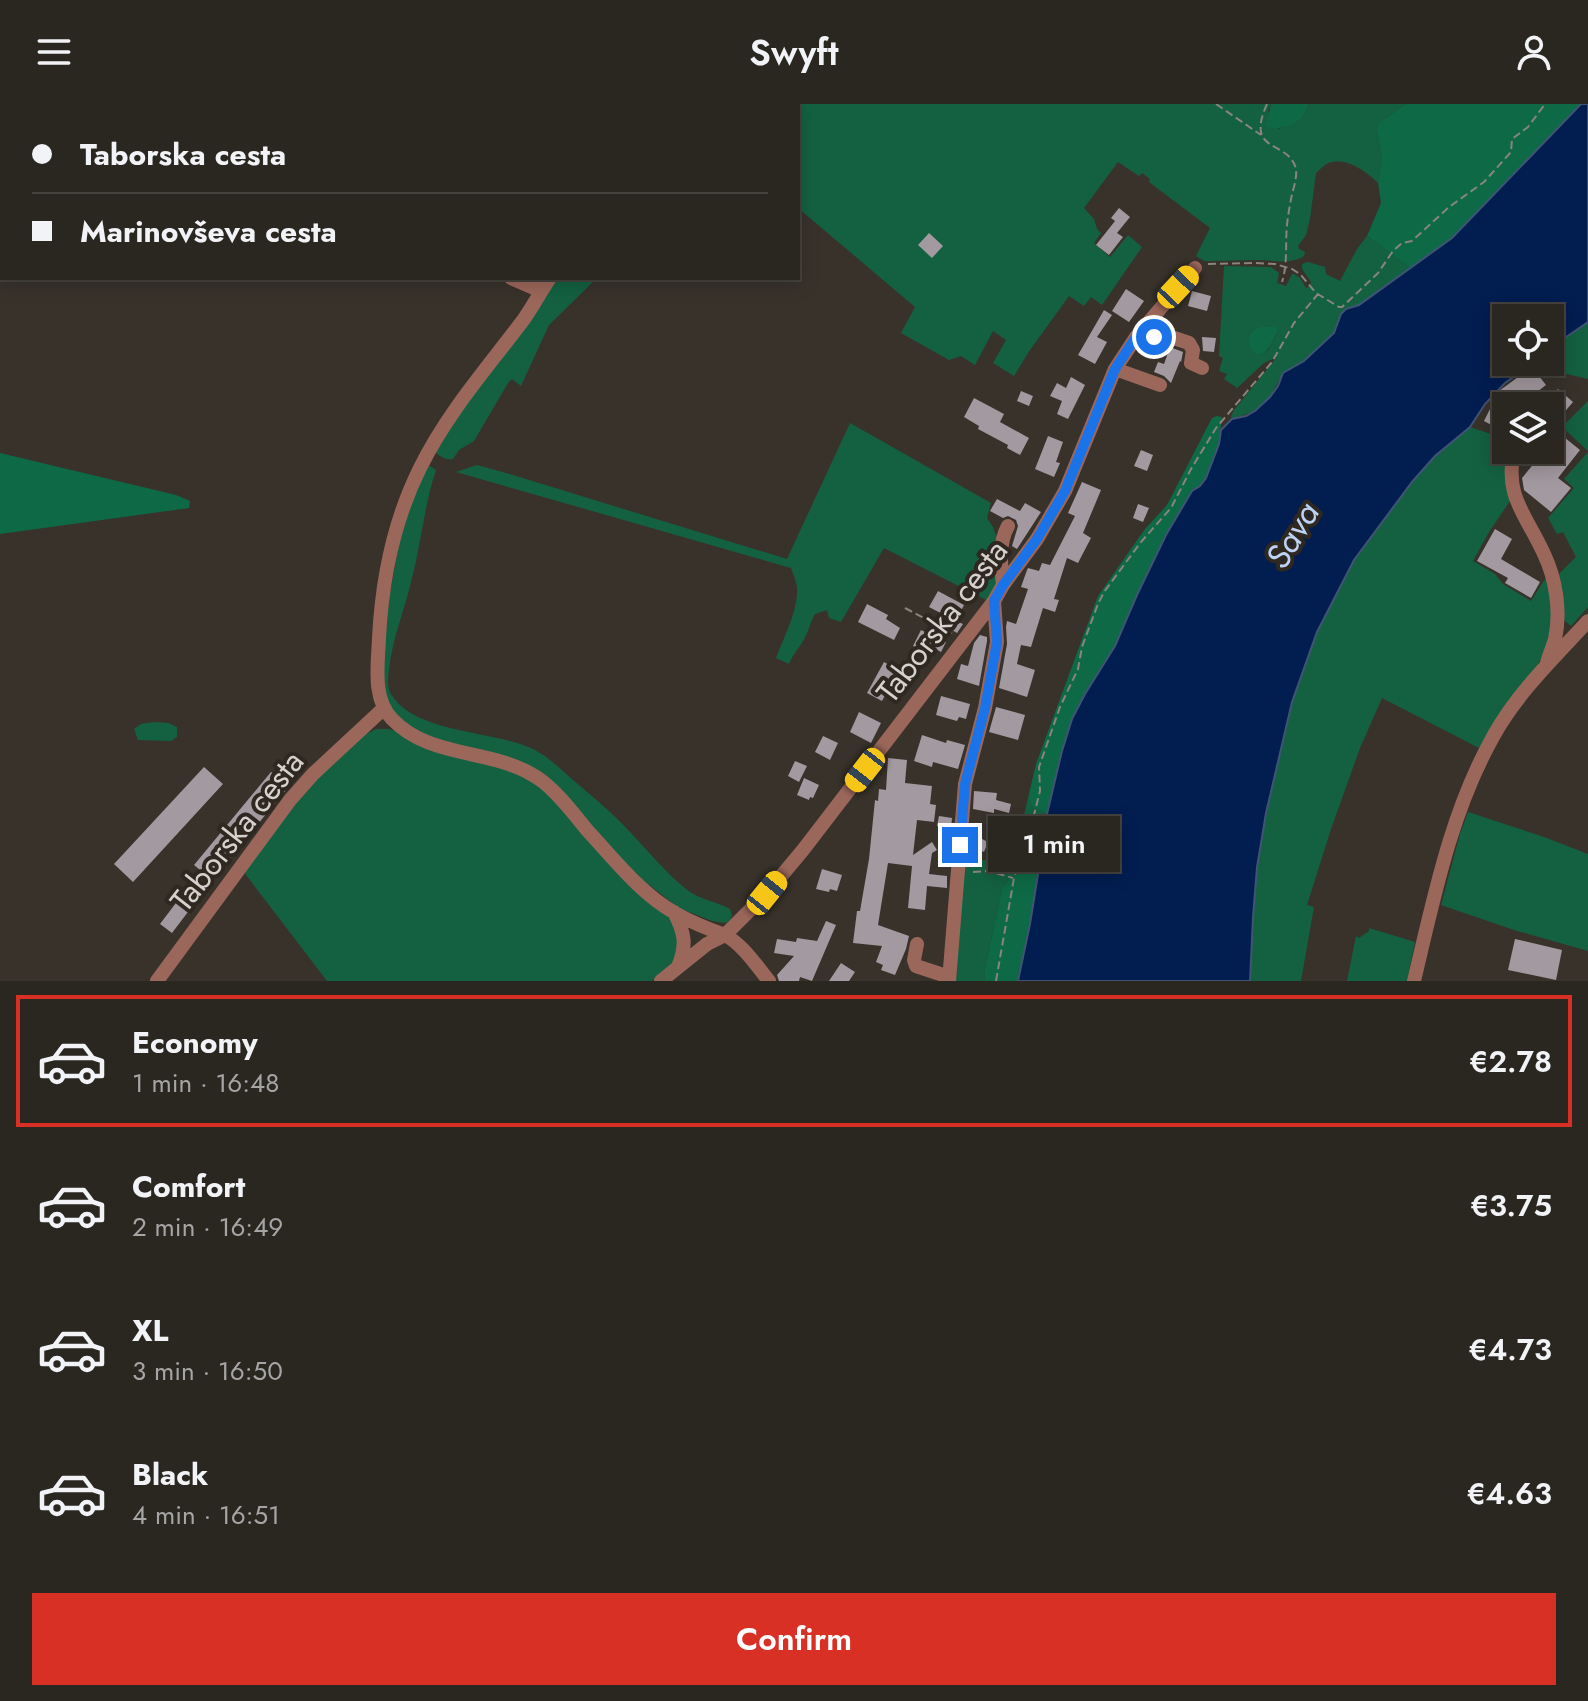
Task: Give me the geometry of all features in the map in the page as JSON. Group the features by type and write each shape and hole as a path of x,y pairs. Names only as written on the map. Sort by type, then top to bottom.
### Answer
{"street":[{"name":"Taborska cesta","path":"678,967 707,944 725,935 767,893 994,601 1037,539 1065,491 1115,369 1136,337 1195,268"},
{"path":"516,280 541,291"},
{"path":"549,280 447,423 420,467 409,492 395,531 381,618 377,673 383,709 399,726 421,739 440,747 504,762 541,780 642,888 674,912 733,939 769,981"},
{"path":"1136,337 1171,337 1189,343 1193,350 1191,363 1202,368"},
{"path":"1115,369 1160,385"},
{"path":"1513,464 1511,484 1516,501 1546,557 1556,591 1555,638 1545,667"},
{"path":"1003,585 1002,539 1008,526"},
{"path":"917,944 916,966 949,979 965,784 985,708 997,642 994,601"},
{"path":"1414,981 1446,852 1466,793 1494,734 1545,667 1588,621"},
{"name":"Taborska cesta","path":"157,981 290,800 313,774 383,709"},
{"path":"661,981 678,967 684,952 681,926 674,912"}],"path":[{"path":"1216,104 1261,136 1295,166 1282,282"},
{"path":"1261,136 1260,125 1267,104"},
{"path":"1195,268 1226,263 1286,267 1300,274 1318,294 1339,307 1344,306 1378,273 1393,251 1402,243 1412,241 1495,171 1511,152 1512,139 1528,127 1545,104"},
{"path":"996,981 1014,878 1040,791 1039,767 1060,707 1074,680 1082,647 1104,592 1171,508 1216,428 1272,362 1294,323 1318,294"},
{"path":"905,608 964,639"},
{"path":"959,868 1014,878"}],"green space":[{"path":"800,104 1271,104 1268,111 1279,129 1304,115 1309,104 1406,104 1378,123 1376,129 1382,157 1378,183 1363,170 1338,161 1325,165 1316,173 1310,219 1306,235 1298,246 1305,252 1304,256 1293,260 1204,261 1196,256 1210,228 1149,182 1150,179 1142,173 1139,176 1118,162 1084,208 1101,233 1094,243 1110,257 1128,235 1142,247 1102,305 1091,297 1084,306 1069,296 1014,376 993,363 1006,340 993,331 975,365 961,356 949,360 901,333 915,307 800,210"},
{"path":"1271,104 1309,104 1299,119 1285,127 1275,128 1266,126"},
{"path":"1406,104 1581,104 1452,238 1410,268 1367,236 1381,203 1378,183 1382,157 1376,129 1378,123"},
{"path":"1367,236 1410,268 1359,305 1304,361 1283,373 1270,397 1255,411 1232,419 1234,410 1277,357 1264,363 1237,388 1224,379 1227,374 1219,371 1223,358 1219,356 1224,266 1271,267 1279,273 1277,283 1286,286 1294,274 1306,288 1311,282 1302,264 1308,262 1325,267 1326,274 1340,281","holes":["1263,326 1273,327 1278,332 1268,350 1256,355 1250,346 1253,332"]},
{"path":"557,280 595,280 549,325 521,386 512,379 474,441 459,450 453,459 445,459 435,452 475,388"},
{"path":"1588,322 1588,379 1564,373 1564,338"},
{"path":"1276,327 1278,332 1267,349 1256,355 1251,350 1249,338 1255,329"},
{"path":"1588,401 1588,451 1564,429 1564,425"},
{"path":"1222,417 1219,444 1206,478 1192,491 1166,535 1115,646 1072,719 1047,814 1033,808 1028,798 1036,764 1098,596 1145,529 1167,505 1212,418"},
{"path":"850,423 991,503 987,518 997,538 999,582 988,601 884,548 841,622 829,618 827,610 815,614 789,664 776,658 796,602 797,587 791,568 456,472 477,465 787,559"},
{"path":"1470,427 1492,434 1492,464 1506,464 1510,501 1473,561 1531,601 1545,579 1552,607 1545,651 1479,748 1382,698 1360,748 1307,905 1314,907 1301,981 1250,981 1257,867 1266,813 1292,702 1317,632 1354,560 1435,456"},
{"path":"1588,452 1588,607 1571,626 1564,620 1556,577 1576,557 1563,532 1557,534 1548,518 1574,488 1564,479"},
{"path":"0,453 176,495 190,501 189,508 0,534"},
{"path":"427,464 436,470 393,648 388,680 391,694 402,707 436,724 519,743 535,750 610,812 686,889 730,909 732,915 726,923 679,908 630,870 559,788 414,730 389,710 381,685 389,599 404,517"},
{"path":"154,722 177,727 177,737 171,741 138,740 134,729 141,724"},
{"path":"376,729 389,729 507,767 535,782 676,924 680,944 672,965 652,981 327,981 243,871 297,797 362,736"},
{"path":"1028,798 1033,808 1047,814 1042,850 1035,842 1027,842 1018,874 1009,879 1002,889 984,973 985,981 954,981 963,858 1013,863"},
{"path":"1468,812 1588,854 1588,951 1441,905"},
{"path":"1030,840 1042,850 1018,981 985,981 984,973 1002,889 1009,879 1018,874"},
{"path":"1369,928 1415,942 1407,981 1347,981 1356,936 1359,938"}],"water":[{"name":"Sava","path":"1581,104 1588,104 1588,322 1564,338 1564,304 1492,304 1492,376 1515,376 1496,392 1492,392 1492,397 1470,427 1435,456 1412,482 1354,560 1317,632 1292,702 1266,813 1257,867 1250,981 1018,981 1047,814 1072,719 1115,646 1166,535 1192,491 1206,478 1221,430 1232,419 1255,411 1270,397 1283,373 1304,361 1334,333 1346,309 1359,305 1452,238"}],"building":[{"path":"1119,208 1130,217 1117,233 1123,237 1109,255 1096,245 1115,221 1111,218"},
{"path":"929,233 943,246 932,258 918,245"},
{"path":"1126,289 1144,301 1129,322 1112,311"},
{"path":"1192,291 1211,296 1207,311 1188,306"},
{"path":"1104,310 1112,315 1097,337 1107,342 1095,364 1078,355"},
{"path":"1202,337 1216,338 1214,352 1203,351"},
{"path":"1170,347 1183,352 1171,383 1154,372 1158,362 1164,364"},
{"path":"1520,376 1539,376 1546,385 1537,392 1499,391"},
{"path":"1071,377 1085,385 1068,419 1057,414 1062,401 1050,396 1057,383 1066,388"},
{"path":"1021,391 1033,396 1029,406 1017,401"},
{"path":"1564,394 1573,402 1564,413"},
{"path":"974,398 1004,414 1000,422 1029,438 1020,455 964,417"},
{"path":"1492,405 1492,425 1484,421"},
{"path":"1048,436 1063,442 1054,477 1035,469"},
{"path":"1564,437 1580,450 1558,478 1571,488 1551,512 1524,490 1522,478 1534,464 1564,464"},
{"path":"1141,450 1153,455 1147,471 1134,466"},
{"path":"1082,482 1101,490 1083,533 1091,538 1078,563 1067,558 1054,599 1059,600 1055,612 1043,608 1031,647 1021,645 1017,664 1035,670 1027,697 999,688 1007,644 1007,621 1016,624 1028,589 1021,587 1027,570 1039,571 1042,563 1050,565 1075,516 1068,513"},
{"path":"997,499 1020,511 1025,503 1041,512 1017,549 1012,546 1018,526 1016,520 990,511"},
{"path":"1138,504 1149,508 1143,522 1133,518"},
{"path":"1495,529 1512,539 1501,559 1540,582 1531,598 1505,583 1508,578 1477,561"},
{"path":"938,591 964,605 956,621 963,624 957,633 947,627 952,619 929,607"},
{"path":"867,604 888,615 886,619 900,628 894,640 858,622"},
{"path":"921,630 946,642 941,652 934,648 931,655 913,646"},
{"path":"980,635 987,637 987,641 979,686 957,679 961,664 968,666 974,643"},
{"path":"884,662 898,670 882,701 867,693"},
{"path":"941,696 970,704 966,719 959,717 957,721 936,715"},
{"path":"996,707 1025,715 1018,740 989,732"},
{"path":"859,712 881,723 871,743 850,732"},
{"path":"922,735 965,745 958,769 933,762 932,767 914,761"},
{"path":"823,736 838,743 830,760 815,752"},
{"path":"888,758 907,760 905,783 932,786 930,804 936,805 934,822 917,820 913,855 932,842 937,850 932,853 929,874 947,876 947,888 927,886 925,910 908,908 912,866 888,863 878,925 909,936 895,975 881,970 883,965 876,962 882,946 853,943 869,859 875,800 878,801 879,789 886,790"},
{"path":"795,761 807,766 799,782 788,776"},
{"path":"204,767 223,784 133,882 114,864"},
{"path":"271,772 289,786 212,880 194,865"},
{"path":"804,778 819,785 809,800 797,795"},
{"path":"974,791 997,793 996,800 1011,804 1009,813 973,809"},
{"path":"939,816 952,818 951,828 937,826"},
{"path":"976,836 988,842 984,852 971,846"},
{"path":"822,869 842,875 837,891 816,889"},
{"path":"182,895 194,904 172,933 160,924"},
{"path":"826,921 836,925 812,981 800,977 799,981 779,981 777,975 794,956 774,953 777,939 817,941"},
{"path":"1515,939 1562,950 1556,980 1508,970"},
{"path":"841,963 855,972 849,981 829,981"}],"route":[{"path":"960,845 965,784 985,708 997,642 994,601 1037,539 1065,491 1115,369 1136,337 1154,337"}]}
